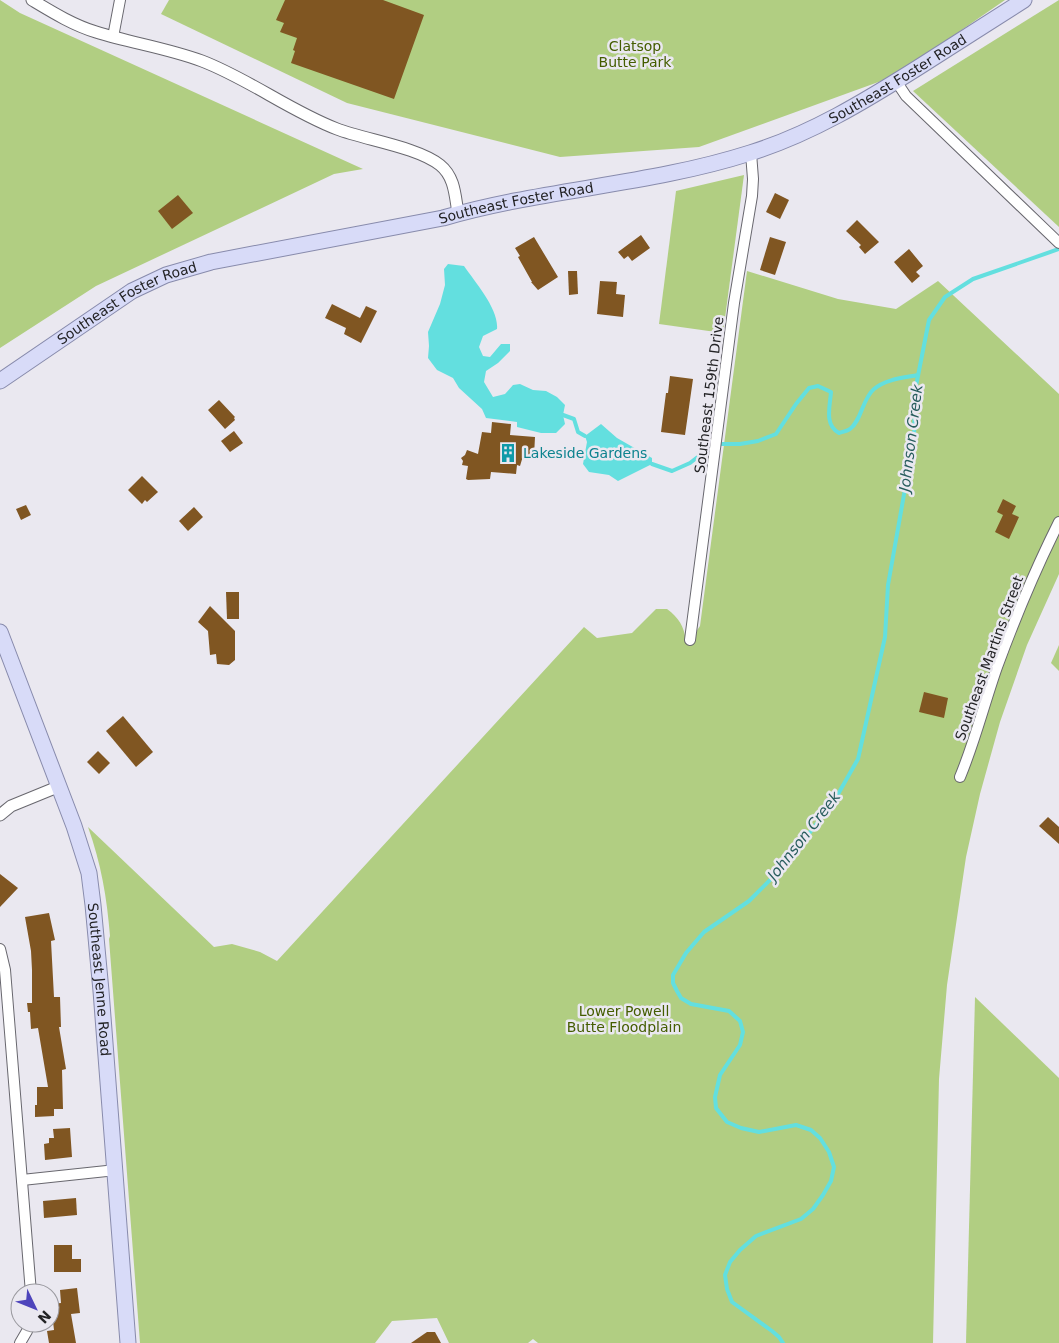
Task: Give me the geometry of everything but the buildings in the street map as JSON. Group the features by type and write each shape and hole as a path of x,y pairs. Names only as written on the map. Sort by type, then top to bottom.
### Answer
{"main road":[{"name":"Southeast Foster Road","path":"0,381 114,302 166,275 211,262 443,218 479,207 617,184 701,167 751,153 820,125 896,81 1024,0"},
{"name":"Southeast Jenne Road","path":"0,632 82,848 94,905 128,1343"}],"street":[{"path":"32,0 84,28 170,50 204,62 325,124 430,159 443,167 451,178 458,214"},
{"path":"114,37 120,0"},
{"path":"896,81 906,96 1058,242"},
{"name":"Southeast 159th Drive","path":"690,640 734,303 752,196 751,153"},
{"name":"Southeast Martins Street","path":"960,777 1015,617 1059,522"},
{"path":"0,815 11,806 60,786"},
{"path":"0,949 5,970 30,1283"},
{"path":"22,1180 116,1170"}],"green space":[{"path":"0,0 20,13 363,169 334,174 96,286 0,348"},
{"name":"Clatsop Butte Park","path":"169,0 1005,0 895,76 699,147 560,157 347,103 161,14"},
{"path":"1059,0 1059,227 913,91"},
{"path":"744,175 723,333 659,324 676,191"},
{"name":"Lower Powell Butte Floodplain","path":"747,271 838,299 896,309 938,281 1059,394 1059,574 1027,645 1000,722 980,794 966,857 947,985 939,1079 933,1343 538,1343 533,1339 528,1343 449,1343 437,1318 392,1321 375,1343 140,1343 109,922 100,867 88,827 214,947 232,944 260,952 277,961 584,627 597,638 632,633 656,609 667,609 680,623 686,641 689,642 700,626"},
{"path":"1059,645 1059,671 1051,663"},
{"path":"975,997 1059,1078 1059,1343 966,1343"}],"water":[{"path":"448,264 464,266 485,296 494,313 497,329 483,336 479,347 483,356 490,357 501,344 510,344 510,351 498,363 486,371 484,382 493,397 505,394 513,385 520,384 533,390 546,391 557,397 565,405 563,415 565,424 556,433 541,433 517,427 517,422 486,418 482,409 459,388 453,378 437,370 428,358 428,332 440,304 445,285 444,269"},
{"path":"601,424 617,438 652,458 652,464 618,481 609,475 589,472 583,464 587,442 585,436"}],"waterway":[{"name":"Johnson Creek","path":"783,1343 772,1331 732,1302 727,1289 725,1275 730,1262 756,1236 801,1219 813,1209 831,1181 834,1167 829,1152 820,1138 811,1130 796,1125 759,1132 741,1128 727,1122 716,1108 715,1097 720,1075 740,1045 743,1032 740,1021 729,1011 691,1004 681,998 673,983 673,975 686,953 704,932 749,901 781,869 833,803 858,759 885,637 888,585 914,438 915,391 929,320 945,297 973,279 1059,249"},
{"path":"652,464 672,471 690,463 708,449 721,444 740,444 758,441 776,434 809,388 818,386 831,392 829,415 834,430 839,433 846,431 854,425 867,398 874,389 889,381 918,375"},
{"path":"563,415 574,419 578,432 585,436"}],"place":[{"name":"Lakeside Gardens","path":"508,453"}]}
